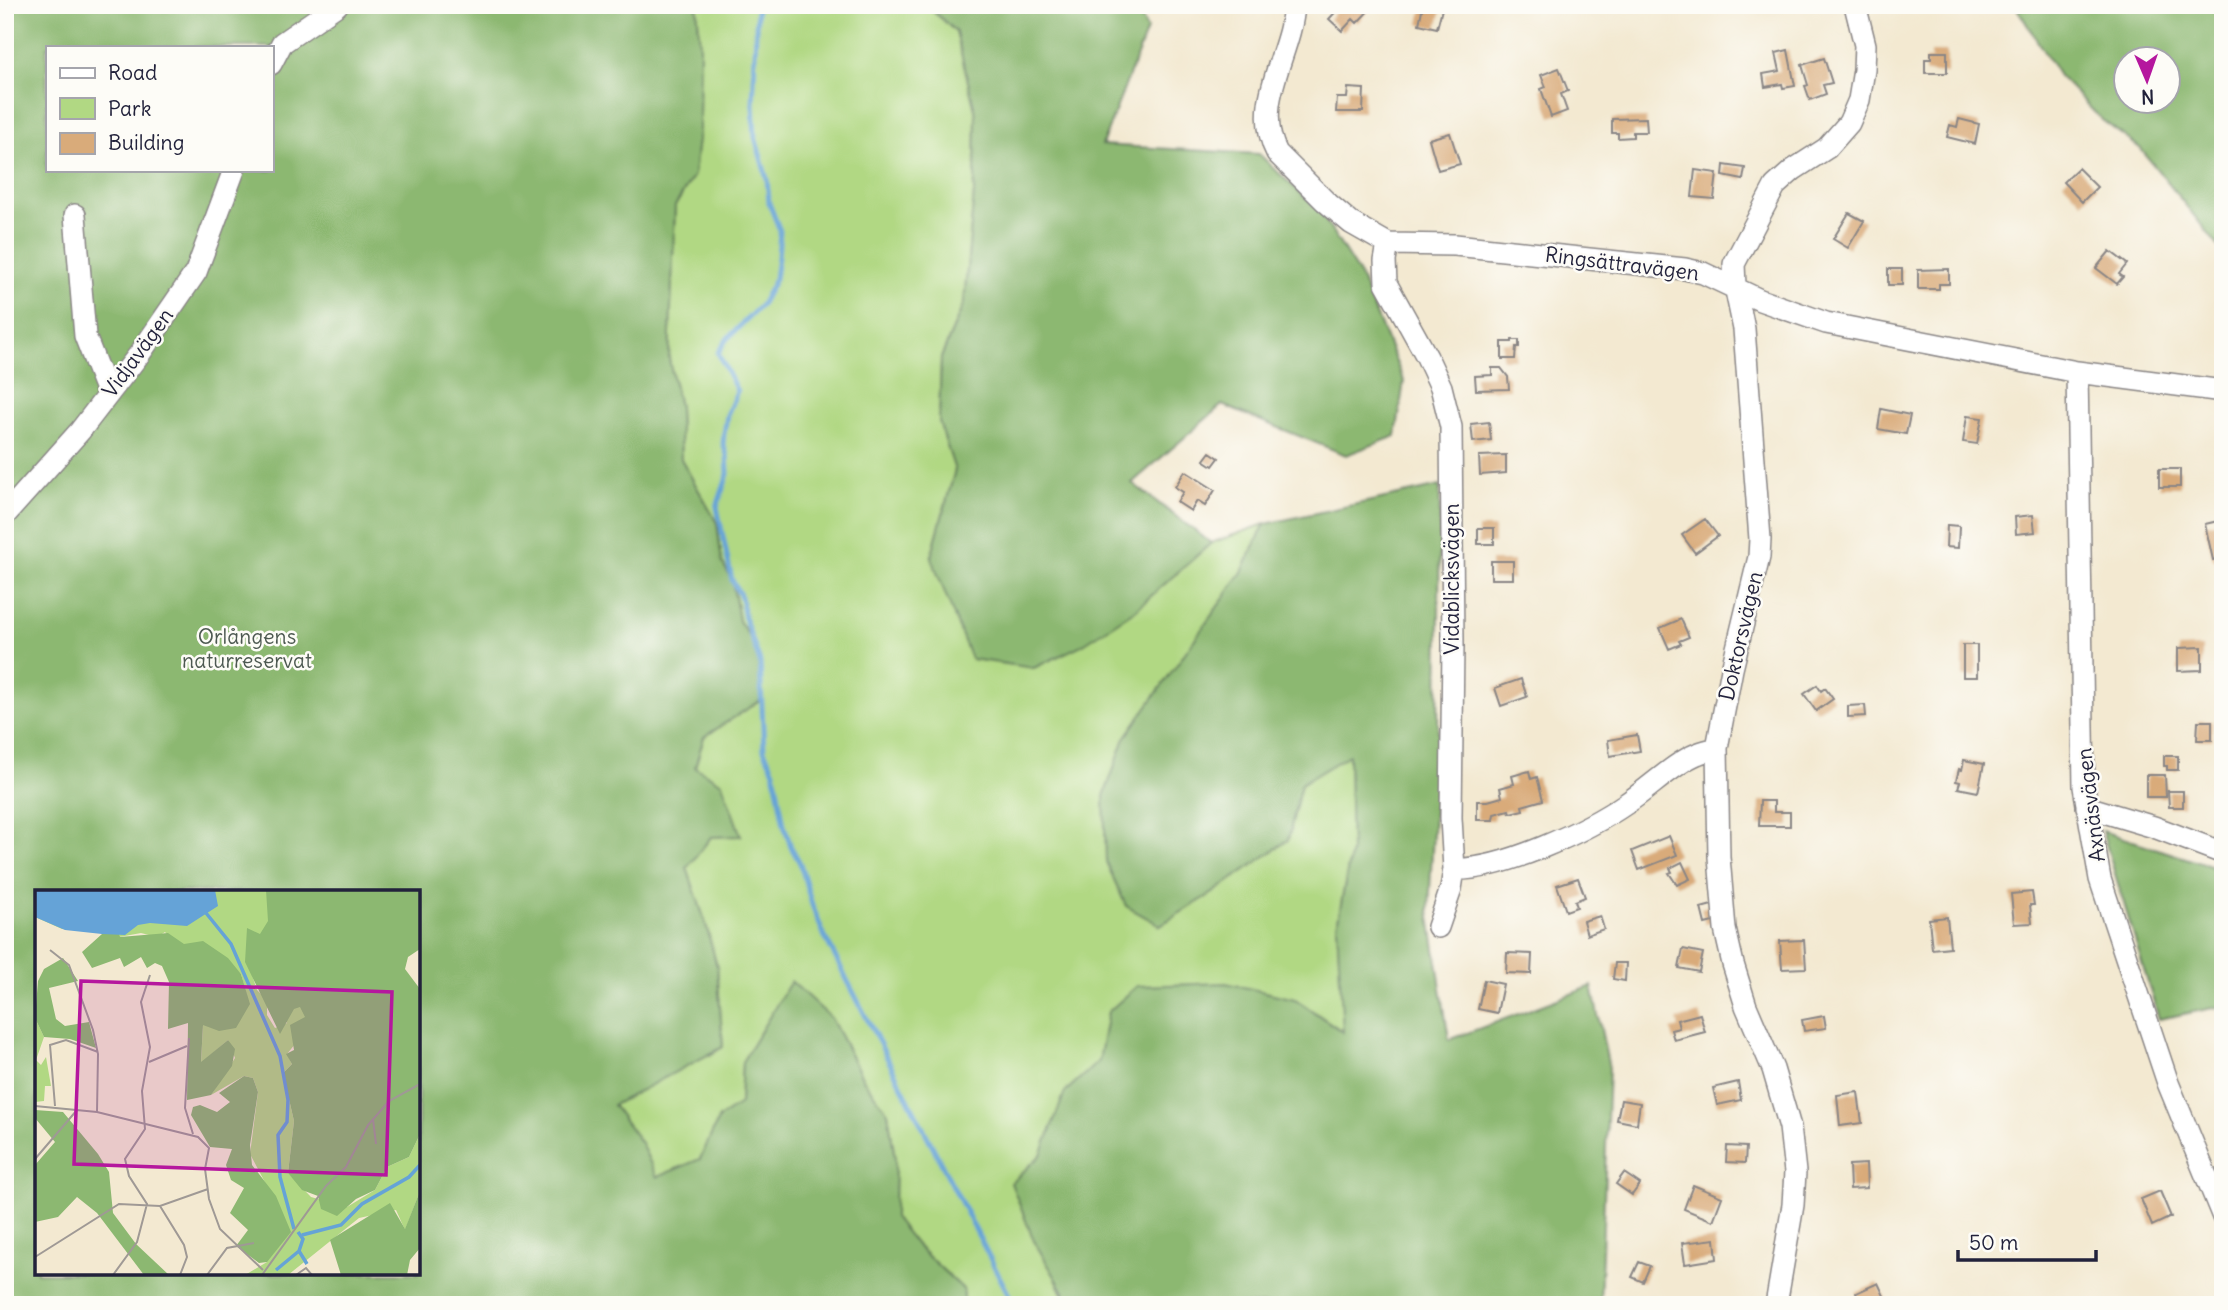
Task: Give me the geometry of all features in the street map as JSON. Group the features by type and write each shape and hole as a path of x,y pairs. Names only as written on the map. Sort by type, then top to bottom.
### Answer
{"street":[{"path":"273,60 282,43 337,5"},
{"name":"Ringsättravägen","path":"1294,5 1292,22 1268,104 1272,144 1276,153 1325,201 1351,223 1388,244 1455,246 1653,265 1703,273 1760,300 1826,323 2077,372 2222,390"},
{"name":"Doktorsvägen","path":"1776,1305 1793,1206 1794,1160 1786,1105 1746,1006 1733,964 1725,929 1719,857 1717,748 1732,669 1759,557 1760,539 1744,329 1735,286 1734,264 1775,186 1834,142 1849,123 1861,92 1865,60 1855,5"},
{"name":"Vidjavägen","path":"5,515 80,431 141,352 196,272 233,172"},
{"path":"75,215 85,336 108,395"},
{"name":"Vidablicksvägen","path":"1388,244 1385,261 1386,283 1427,357 1447,405 1451,427 1451,818 1454,869 1451,889 1438,927"},
{"name":"Axnäsvägen","path":"2077,372 2083,746 2087,807 2100,879 2125,958 2168,1083 2223,1217"},
{"path":"1454,869 1468,870 1506,860 1594,824 1696,754 1717,748"},
{"path":"2087,807 2154,827 2223,853"}],"green space":[{"name":"Orlångens naturreservat","path":"12,5 697,5 700,48 699,130 694,175 675,206 669,359 679,407 681,459 717,523 722,562 732,580 739,621 751,639 760,662 761,700 704,737 695,767 722,783 741,836 711,837 687,868 717,967 723,1047 613,1105 641,1143 657,1177 700,1159 719,1118 740,1104 742,1062 791,981 831,1018 864,1081 888,1112 895,1159 894,1217 916,1245 963,1289 965,1305 5,1305 5,25"},
{"name":"Orlångens naturreservat","path":"697,5 926,5 956,32 976,114 975,181 964,303 941,358 939,421 955,470 931,557 971,658 1034,668 1134,611 1211,543 1265,524 1242,572 1160,925 1213,893 1288,840 1301,784 1349,754 1351,851 1337,926 1344,1032 1295,999 1108,1012 1100,1061 1065,1092 1041,1155 1012,1183 1068,1305 965,1305 963,1289 916,1245 893,1217 895,1159 888,1112 864,1081 831,1018 791,982 742,1062 740,1104 831,1305 5,1305 5,539 270,172 272,172 710,1055 723,1047 717,967 687,868 711,837 741,835 695,767 704,737 761,700 760,662 751,639 739,621 732,580 722,562 717,523 681,459 679,407 669,359 675,206 694,175 700,48"},
{"path":"926,5 1137,5 1147,30 1102,145 1259,154 1320,212 1360,276 1404,381 1396,436 1346,455 1222,405 1132,483 1211,543 1134,611 1082,645 1034,668 971,659 931,557 955,470 939,422 941,358 964,303 975,181 976,114 956,32"},
{"path":"2015,5 2223,5 2223,252 2140,148 2102,120 2059,76"},
{"path":"1440,486 1438,736 1429,910 1449,1040 1592,986 1609,1068 1600,1305 1068,1305 1064,1292 1034,1241 1011,1183 1041,1155 1065,1092 1099,1061 1108,1012 1137,986 1226,983 1295,999 1343,1032 1337,926 1351,851 1349,755 1301,784 1288,840 1213,893 1160,925 1126,906 1106,862 1104,796 1125,738 1242,572 1265,524"},
{"path":"2102,831 2223,870 2223,1006 2159,1019"}],"building":[{"path":"1342,5 1374,5 1357,23 1353,19 1342,31 1329,19"},
{"path":"1423,5 1443,5 1437,28 1419,24"},
{"path":"1788,50 1795,86 1783,88 1782,84 1765,87 1763,74 1780,71 1776,53"},
{"path":"1931,52 1947,52 1947,73 1925,73 1925,59 1931,59"},
{"path":"1824,58 1832,83 1823,85 1826,94 1810,100 1802,65"},
{"path":"1559,68 1568,91 1561,94 1567,111 1551,117 1541,89 1546,87 1541,75"},
{"path":"1348,88 1364,89 1363,112 1336,112 1337,98 1347,98"},
{"path":"1646,118 1647,132 1633,132 1633,137 1618,138 1618,133 1612,133 1612,119"},
{"path":"1959,119 1979,124 1975,144 1947,137 1950,125 1957,127"},
{"path":"1450,133 1460,164 1438,170 1429,139"},
{"path":"1724,165 1745,168 1743,180 1723,176"},
{"path":"2078,168 2097,187 2082,202 2063,182"},
{"path":"1695,170 1717,173 1714,199 1692,197"},
{"path":"1849,213 1864,221 1848,248 1833,239"},
{"path":"2110,251 2127,264 2119,274 2123,277 2117,284 2096,268"},
{"path":"1888,269 1902,269 1902,285 1888,285"},
{"path":"1949,269 1949,284 1939,284 1939,289 1918,289 1918,270"},
{"path":"1519,340 1515,359 1502,359 1502,342"},
{"path":"1492,368 1501,368 1508,377 1509,389 1476,390 1475,376 1492,375"},
{"path":"1881,409 1910,415 1906,434 1878,429"},
{"path":"1967,416 1982,418 1977,444 1963,442"},
{"path":"1489,422 1491,440 1473,442 1471,424"},
{"path":"1210,452 1219,458 1213,466 1204,460"},
{"path":"1506,455 1506,473 1480,475 1479,456"},
{"path":"2159,469 2180,469 2180,487 2159,487"},
{"path":"1185,471 1215,490 1205,506 1197,501 1191,511 1177,502 1183,492 1175,487"},
{"path":"2033,515 2035,532 2016,534 2015,517"},
{"path":"1705,519 1718,536 1695,553 1682,535"},
{"path":"2218,521 2223,558 2213,560 2205,524"},
{"path":"1947,525 1959,526 1958,548 1946,547"},
{"path":"1478,528 1494,528 1494,544 1478,544"},
{"path":"1491,561 1513,561 1513,579 1491,579"},
{"path":"1681,619 1689,637 1669,649 1660,628"},
{"path":"1963,645 1977,645 1977,677 1963,677"},
{"path":"2202,647 2202,670 2178,671 2178,648"},
{"path":"1521,679 1527,697 1501,706 1495,688"},
{"path":"1817,685 1821,691 1825,688 1833,699 1816,711 1804,694"},
{"path":"1865,705 1866,716 1848,717 1848,706"},
{"path":"2198,721 2212,721 2212,740 2197,740"},
{"path":"1637,735 1640,751 1610,756 1608,740"},
{"path":"2164,756 2178,756 2178,770 2167,770"},
{"path":"1964,760 1984,764 1978,792 1958,788 1960,782 1956,781"},
{"path":"1529,771 1531,779 1537,777 1543,800 1522,806 1523,810 1494,814 1493,820 1477,820 1477,801 1502,797 1500,788 1514,784 1512,776"},
{"path":"2146,775 2165,775 2166,797 2146,797"},
{"path":"2168,791 2183,791 2183,807 2169,807"},
{"path":"1760,801 1774,801 1774,812 1790,812 1790,826 1759,826"},
{"path":"1669,836 1677,855 1639,870 1632,851"},
{"path":"1682,862 1690,879 1677,885 1669,873 1672,872 1670,868"},
{"path":"1578,878 1585,897 1575,901 1577,907 1566,911 1557,885"},
{"path":"2032,892 2032,923 2014,924 2011,894"},
{"path":"1712,905 1717,921 1705,924 1701,908"},
{"path":"1600,916 1604,929 1587,935 1583,921"},
{"path":"1947,917 1950,947 1932,949 1929,919"},
{"path":"1804,940 1806,968 1782,969 1780,941"},
{"path":"1683,949 1703,953 1699,972 1679,968"},
{"path":"1507,953 1532,954 1531,974 1506,973"},
{"path":"1615,963 1626,963 1625,981 1613,979"},
{"path":"1484,980 1503,984 1497,1013 1478,1009"},
{"path":"1700,1014 1705,1032 1674,1040 1671,1030 1679,1028 1677,1020"},
{"path":"1824,1016 1826,1028 1804,1031 1802,1020"},
{"path":"1738,1082 1741,1100 1717,1105 1713,1088"},
{"path":"1858,1092 1862,1123 1840,1126 1837,1095"},
{"path":"1621,1100 1640,1103 1637,1124 1617,1120"},
{"path":"1727,1146 1746,1147 1745,1163 1726,1162"},
{"path":"1866,1164 1867,1188 1850,1189 1849,1165"},
{"path":"1624,1173 1640,1184 1632,1195 1616,1184"},
{"path":"1693,1185 1722,1197 1713,1221 1684,1209"},
{"path":"2160,1191 2171,1217 2152,1226 2141,1199"},
{"path":"1715,1239 1717,1259 1685,1264 1682,1243"},
{"path":"1639,1262 1650,1266 1643,1282 1632,1277"},
{"path":"1878,1283 1886,1300 1876,1305 1862,1305 1856,1293"}],"waterway":[{"path":"757,5 753,105 755,137 767,179 769,203 780,231 778,257 775,279 761,305 726,340 718,353 737,391 727,415 723,444 727,455 728,474 717,507 732,580 741,597 745,619 760,662 764,750 774,771 791,847 800,863 824,935 1014,1305"}]}
